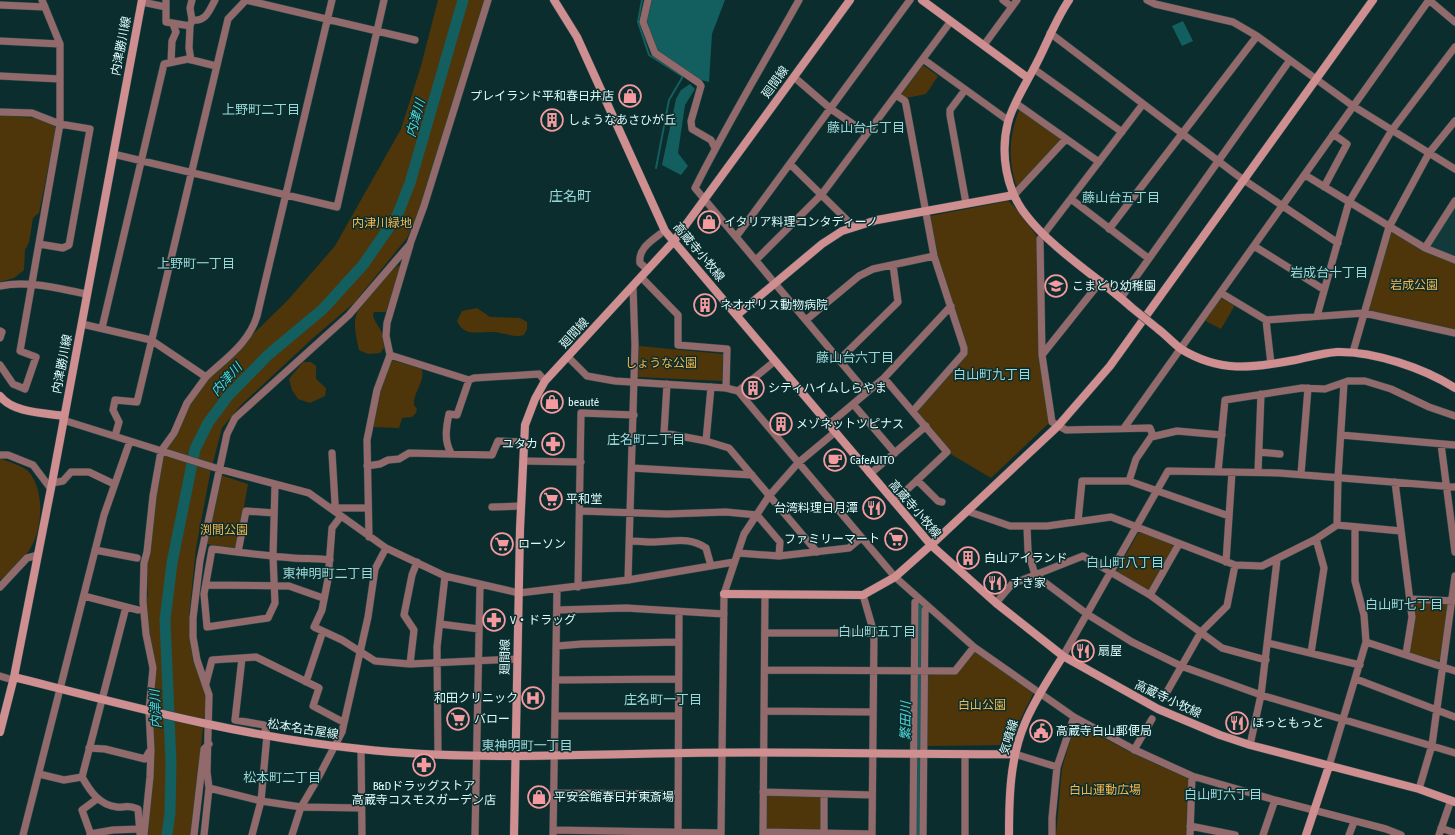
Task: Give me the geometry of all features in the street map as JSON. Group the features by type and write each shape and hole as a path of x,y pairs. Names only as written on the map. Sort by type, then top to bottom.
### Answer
{"street":[{"path":"0,366 13,384 25,389 36,357 20,351 60,124 60,44 42,0"},
{"path":"191,60 189,48 191,23 190,8 192,0"},
{"path":"142,1 166,3 166,22 173,24 191,23 206,17 215,0"},
{"path":"115,436 119,422 113,410 115,400 137,402 229,16 246,0 415,40"},
{"path":"141,833 151,750 150,685 153,668 146,634 143,602 144,563 147,552 153,496 162,452 174,433 187,403 206,376 245,340 253,329 332,0"},
{"path":"113,154 336,207 384,0"},
{"path":"369,537 367,440 377,390 390,356 386,328 410,244 424,206 488,0"},
{"name":"高蔵寺小牧線","path":"554,0 577,37 665,231 930,545 996,603 1063,656 1158,709 1220,735 1250,745 1419,789 1453,801"},
{"path":"648,0 642,22 655,53 699,83 701,86 691,121 692,129 711,140 716,148"},
{"path":"799,0 716,148 696,188 866,392"},
{"name":"廻間線","path":"515,755 521,506 525,425 529,412 546,381 674,241 850,0"},
{"path":"736,237 910,0"},
{"path":"922,0 1028,78"},
{"path":"1003,0 1012,7"},
{"path":"984,45 1017,0"},
{"path":"1069,0 1050,32 1034,69 1028,78 1009,122 1005,140 1007,175 1014,195 1025,214 1043,234 1181,348 1206,361 1222,365 1252,367 1335,352 1353,352 1406,366 1430,375 1455,388"},
{"path":"1147,0 1155,4 1233,22 1257,36 1353,106 1455,169"},
{"path":"724,594 863,595 895,577 930,545 1058,426 1110,366 1373,0"},
{"path":"1124,428 1429,0 1455,22"},
{"name":"内津勝川線","path":"0,732 14,678 52,486 63,418 142,1"},
{"path":"0,5 45,7"},
{"path":"756,260 822,194 950,21"},
{"path":"171,62 172,42 176,32 173,24"},
{"path":"1050,32 1244,180 1282,207 1338,242"},
{"path":"1109,229 1257,36"},
{"path":"0,41 60,44"},
{"path":"1317,316 1323,289 1349,202 1392,130 1455,47"},
{"path":"923,59 1009,122"},
{"path":"102,328 164,64 178,60 191,60 216,66"},
{"path":"1121,298 1217,160 1290,60"},
{"path":"1034,69 1122,132"},
{"path":"0,76 60,80"},
{"path":"794,77 831,109 866,134"},
{"path":"965,90 950,110 950,115 966,203"},
{"path":"896,95 905,101 934,256 951,306 964,353 913,411"},
{"path":"1017,104 1099,162"},
{"path":"1143,104 1040,239 1042,355 1052,422 1066,430 1150,428 1153,436"},
{"path":"0,112 32,113 60,124 90,129 69,245 63,248 39,244"},
{"path":"1353,352 1389,227 1429,153 1455,121"},
{"path":"1324,187 1347,144 1333,134"},
{"path":"737,315 776,284 822,244 853,226 877,220 1014,195 1066,139"},
{"path":"790,164 853,226"},
{"path":"1305,175 1425,248 1455,260"},
{"path":"1071,200 1148,258"},
{"path":"1425,248 1455,201"},
{"path":"648,270 640,263 640,259 647,244 660,234"},
{"path":"204,835 209,788 207,772 209,744 207,724 210,695 197,660 193,637 193,618 200,560 218,470 227,434 235,418 349,315 410,244"},
{"path":"1254,246 1323,289"},
{"path":"806,320 859,276 873,269 934,256"},
{"path":"840,359 898,302 893,265"},
{"path":"641,278 678,315 678,345 727,349 726,388"},
{"path":"1042,355 1101,282"},
{"path":"0,286 15,283 31,284 87,294"},
{"path":"628,580 635,382 633,287"},
{"path":"1221,293 1266,320 1364,313 1455,333"},
{"path":"828,425 884,378 951,306"},
{"path":"1266,320 1271,364"},
{"path":"82,324 152,340 206,376"},
{"path":"0,331 2,332 0,338"},
{"path":"390,356 469,380 474,378 539,374 546,381"},
{"path":"568,357 587,376 615,381 726,388 738,391 895,577 928,608 974,647 1074,717 1134,750 1192,776 1401,835"},
{"path":"738,391 775,361"},
{"path":"884,378 947,452 894,502"},
{"path":"451,454 447,447 445,430 449,414 457,415 469,380"},
{"path":"1218,472 1225,400 1308,388 1325,389 1350,380 1365,381 1391,389 1429,407 1455,416"},
{"path":"1337,525 1338,477 1344,383"},
{"path":"667,384 664,433 706,441 730,448 817,552"},
{"path":"706,441 710,387"},
{"path":"1301,474 1308,388"},
{"path":"1258,472 1261,394"},
{"path":"0,396 14,406 63,418 218,470 309,493 334,509 341,516 386,548 445,576 480,585 519,593 557,590 628,580 734,562"},
{"path":"853,404 895,453"},
{"path":"578,587 582,413 634,415"},
{"path":"870,474 926,426"},
{"path":"1129,480 1136,459 1153,436 1177,431 1222,435"},
{"path":"557,590 553,833 721,834 724,594 744,534 769,496 798,463 834,433"},
{"path":"1341,435 1455,445"},
{"path":"23,835 104,515 130,441"},
{"path":"367,466 380,464 388,460 399,459 409,453 492,455 498,441 524,442"},
{"path":"1441,444 1455,552"},
{"path":"1258,452 1277,452"},
{"path":"332,453 334,509"},
{"path":"0,455 8,455 33,466 52,486 63,481 72,472 89,472 114,484"},
{"path":"523,461 581,462"},
{"path":"632,468 752,475"},
{"path":"1063,656 1168,471 1301,474 1455,487"},
{"path":"1226,562 1232,472"},
{"path":"918,480 938,501 942,502"},
{"path":"1078,521 1082,481 1129,480 1229,516"},
{"path":"1395,482 1412,617 1406,654"},
{"path":"275,485 273,556 275,603 268,618 207,627 204,594 212,549 273,556 295,558 313,557 330,560"},
{"path":"492,506 521,506"},
{"path":"334,509 368,508"},
{"path":"238,552 246,511 274,514"},
{"path":"580,511 726,512 757,515 780,542 779,556"},
{"path":"967,511 1010,526 1027,527 1111,517 1136,528 1235,565 1262,566 1277,560 1316,539 1337,525 1401,530"},
{"path":"341,516 332,528 330,560 322,610 314,627 375,661 410,664 517,660"},
{"path":"1027,527 1028,551 1035,575 1087,614 1132,642 1181,666 1261,695 1455,753"},
{"path":"1306,835 1344,720 1366,642 1364,615 1355,581 1355,527"},
{"path":"738,553 779,556 817,552 849,548 861,538"},
{"path":"630,541 652,542 677,539 702,545 706,548 711,566"},
{"path":"1311,653 1324,568 1316,539"},
{"path":"1150,594 1179,544"},
{"path":"292,835 300,807 342,732 343,722 361,652 375,569 386,548"},
{"path":"95,550 137,558"},
{"path":"0,586 27,558 38,555"},
{"path":"996,603 1012,584 1083,556 1150,594 1222,648 1266,660"},
{"path":"1250,745 1261,695 1277,560"},
{"path":"410,664 414,630 404,615 416,562"},
{"path":"1164,697 1202,632 1227,606 1235,565"},
{"path":"438,755 437,647 445,576"},
{"path":"1419,789 1432,745 1444,667 1452,634 1455,576"},
{"path":"206,585 289,586 323,598"},
{"path":"475,835 480,585"},
{"path":"765,594 766,633 763,833 872,835 874,633 863,595"},
{"path":"84,596 138,610"},
{"path":"913,835 915,602 918,599"},
{"path":"1410,599 1454,601"},
{"path":"126,607 82,777 90,791 97,799 117,807 129,805 138,809 141,833"},
{"path":"557,610 626,608 724,614"},
{"path":"923,835 925,610 928,608"},
{"path":"678,834 677,753 679,612"},
{"path":"440,624 479,629"},
{"path":"306,682 323,632"},
{"path":"766,633 874,633"},
{"path":"557,646 679,642"},
{"path":"1366,642 1455,670"},
{"path":"1268,643 1360,665"},
{"path":"765,670 955,671 974,647"},
{"name":"気噴線","path":"1009,835 1011,780 1016,754 1025,724 1040,694 1063,656"},
{"path":"206,683 212,660 256,657 319,688 313,706 343,722"},
{"path":"242,658 234,720 264,725 267,735 261,801 252,835"},
{"path":"0,676 14,678"},
{"name":"松本名古屋線","path":"14,678 150,712 207,724 361,750 477,756 722,752 1016,754"},
{"path":"1356,678 1455,717"},
{"path":"556,680 678,679"},
{"path":"764,711 873,712"},
{"path":"555,716 678,716"},
{"path":"1052,835 1052,818 1057,767 1074,717"},
{"path":"1134,750 1152,719"},
{"path":"194,835 204,749 209,744"},
{"path":"89,748 105,749 146,759 151,750"},
{"path":"361,750 362,835"},
{"path":"965,754 965,835"},
{"path":"1016,754 1057,767"},
{"path":"514,835 515,755"},
{"path":"39,774 64,780 82,777"},
{"path":"1190,835 1192,776"},
{"path":"209,788 212,790 261,801 300,807 361,808"},
{"path":"764,792 872,795"},
{"path":"554,793 678,794"},
{"path":"824,794 824,833"},
{"path":"97,799 82,810 90,835 113,830 141,833"},
{"path":"1263,835 1275,800"},
{"path":"1453,801 1440,832 1455,833"},
{"path":"1349,835 1354,822"},
{"path":"1190,826 1235,835"}],"shaded area":[{"path":"652,0 725,0 712,34 709,82 701,80 656,51 646,21"},
{"path":"1183,21 1193,41 1182,46 1172,26"},
{"path":"690,84 695,89 685,105 678,153 688,166 681,175 662,165 676,99 681,90"},
{"path":"1455,206 1455,257 1431,248 1429,245"}],"green space":[{"name":"内津川緑地","path":"438,0 486,0 421,205 407,238 354,303 313,338 241,405 222,428 210,474 196,548 189,616 193,661 207,693 191,835 148,835 151,748 146,602 148,595 147,565 154,501 162,455 191,401 209,377 288,300 335,246 401,129 421,66"},
{"path":"923,65 938,76 926,94 906,98 901,95"},
{"path":"1022,110 1061,138 1061,141 1018,186 1016,185 1013,176 1011,148 1013,129 1019,111"},
{"path":"0,115 35,118 55,126 56,130 39,213 33,218 29,242 25,250 24,270 14,278 0,282"},
{"path":"1008,201 1037,236 1038,291 1049,423 991,478 949,453 917,410 967,353 937,256 930,216"},
{"name":"岩成公園","path":"1393,232 1422,251 1455,263 1455,330 1369,311 1368,308 1390,233"},
{"path":"399,265 401,268 386,312 374,312 373,316 382,333 384,348 380,353 368,354 359,350 355,329 356,316 362,304 382,281"},
{"path":"1220,298 1235,305 1221,329 1204,320"},
{"path":"477,308 490,317 520,318 527,322 527,329 524,335 519,336 494,332 468,332 460,326 457,321 462,311"},
{"name":"しょうな公園","path":"639,346 723,354 722,381 638,377"},
{"path":"392,360 422,369 421,383 414,400 414,405 417,409 416,413 412,417 402,418 399,428 372,427 379,392"},
{"path":"303,362 311,362 316,366 316,379 326,388 325,396 310,403 298,399 292,390 289,379"},
{"path":"0,458 25,469 34,479 40,498 40,520 34,541 24,558 0,580"},
{"name":"渕間公園","path":"220,475 248,484 237,548 206,544"},
{"path":"1141,532 1173,544 1174,547 1147,590 1117,573 1138,533"},
{"path":"1415,601 1446,603 1448,605 1440,659 1437,661 1411,653 1409,650 1413,604"},
{"name":"白山公園","path":"975,649 1034,692 1020,720 1012,745 927,746 928,672 957,672"},
{"name":"白山運動広場","path":"1077,724 1132,753 1187,778 1188,835 1056,835 1062,768 1075,725"},
{"path":"820,796 822,798 822,828 820,831 768,830 766,828 766,797"}],"waterway":[{"name":"内津川","path":"167,835 170,813 171,763 165,620 172,563 195,449 208,423 228,396 268,355 323,309 363,265 397,216 410,183 463,0"},
{"path":"642,0 638,22 649,55 682,76 669,100 656,168"},
{"name":"繁田川","path":"918,835 921,607"}],"place":[{"name":"プレイランド平和春日井店","path":"630,96"},
{"name":"しょうなあさひが丘","path":"552,120"},
{"name":"イタリア料理コンタディーノ","path":"709,222"},
{"name":"こまどり幼稚園","path":"1056,286"},
{"name":"ネオポリス動物病院","path":"705,305"},
{"name":"シティハイムしらやま","path":"753,388"},
{"name":"beauté","path":"552,402"},
{"name":"メゾネットツピナス","path":"781,424"},
{"name":"ユタカ","path":"553,444"},
{"name":"CafeAJITO","path":"835,460"},
{"name":"平和堂","path":"551,499"},
{"name":"台湾料理日月潭","path":"874,508"},
{"name":"ファミリーマート","path":"896,539"},
{"name":"ローソン","path":"502,544"},
{"name":"白山アイランド","path":"968,558"},
{"name":"すき家","path":"995,583"},
{"name":"V・ドラッグ","path":"494,620"},
{"name":"扇屋","path":"1083,651"},
{"name":"和田クリニック","path":"533,698"},
{"name":"バロー","path":"458,719"},
{"name":"ほっともっと","path":"1237,723"},
{"name":"高蔵寺白山郵便局","path":"1041,731"},
{"name":"B&Dドラッグストア 高蔵寺コスモスガーデン店","path":"424,765"},
{"name":"平安会館春日井東斎場","path":"539,797"}],"district":[{"name":"上野町二丁目","path":"261,109"},
{"name":"藤山台七丁目","path":"866,127"},
{"name":"庄名町","path":"570,196"},
{"name":"藤山台五丁目","path":"1121,197"},
{"name":"上野町一丁目","path":"196,263"},
{"name":"岩成台十丁目","path":"1329,272"},
{"name":"藤山台六丁目","path":"855,357"},
{"name":"白山町九丁目","path":"992,374"},
{"name":"庄名町二丁目","path":"646,439"},
{"name":"白山町八丁目","path":"1125,562"},
{"name":"東神明町二丁目","path":"328,573"},
{"name":"白山町七丁目","path":"1404,604"},
{"name":"白山町五丁目","path":"877,631"},
{"name":"庄名町一丁目","path":"663,699"},
{"name":"東神明町一丁目","path":"527,745"},
{"name":"松本町二丁目","path":"282,777"},
{"name":"白山町六丁目","path":"1223,794"}]}
